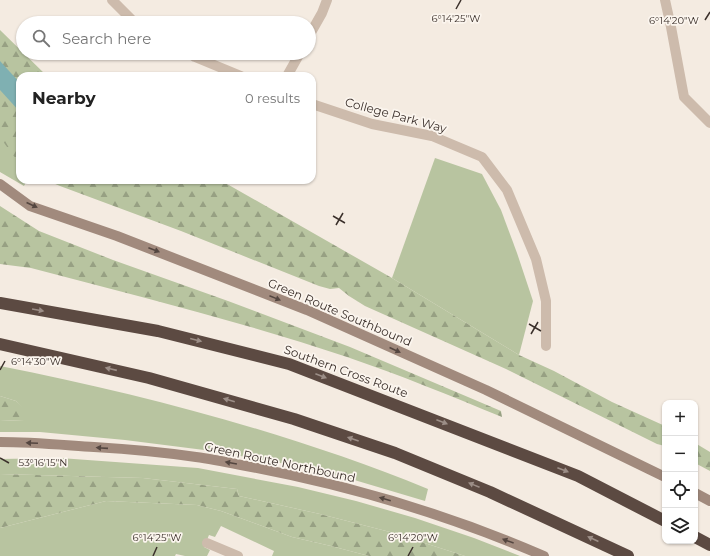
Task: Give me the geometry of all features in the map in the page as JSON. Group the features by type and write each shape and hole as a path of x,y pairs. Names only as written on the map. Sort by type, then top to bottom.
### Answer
{"highway":[{"name":"Southern Cross Route","path":"0,303 158,331 289,364 578,476 662,519"},
{"path":"0,344 149,378 301,421 395,453 490,492 628,556"},
{"path":"698,539 710,545"}],"main road":[{"name":"Green Route Southbound","path":"0,184 30,206 117,236 307,310 486,390 662,476"},
{"name":"Green Route Northbound","path":"0,442 64,445 196,457 274,471 335,485 452,520 518,544 544,556"},
{"path":"698,494 710,500"}],"street":[{"path":"112,0 128,16"},
{"path":"316,24 327,0"},
{"path":"665,0 684,97 710,123"},
{"path":"202,60 231,72"},
{"path":"289,72 296,60"},
{"name":"College Park Way","path":"316,105 372,124 432,136 482,156 507,190 536,259 546,301 546,346"},
{"path":"207,543 238,556"}],"green space":[{"path":"0,30 16,46 16,60 31,60 43,72 16,72 16,158 0,137"},
{"path":"0,129 16,151 16,181 0,172"},
{"path":"435,158 482,174 501,210 533,301 519,355 392,278"},
{"path":"55,184 227,184 392,278 519,355 554,371 612,402 662,425 662,445 506,369 365,306 339,288 330,289 319,286 181,231"},
{"path":"0,206 39,231 113,260 350,347 501,411 502,417 367,364 269,332 31,268 0,264"},
{"path":"0,366 55,377 163,403 270,433 323,450 428,489 425,501 351,479 286,464 212,451 125,440 40,432 0,432 0,421 24,420 23,408 16,401 0,396"},
{"path":"0,396 16,401 24,408 24,420 0,421"},
{"path":"698,445 710,452 710,471 698,465"},
{"path":"60,458 198,468 298,487 356,501 415,518 474,538 520,556 465,556 390,532 320,514 239,496 237,489 143,478 0,474 0,459"},
{"path":"0,474 143,478 237,489 239,496 320,514 390,532 465,556 369,556 292,537 221,511 197,505 106,501 0,528"},
{"path":"106,501 197,505 221,511 292,537 369,556 272,556 274,551 221,526 215,537 209,535 204,547 210,550 207,556 185,556 176,554 175,556 0,556 0,528"}],"water":[{"path":"0,61 16,79 16,108 0,90"}]}
